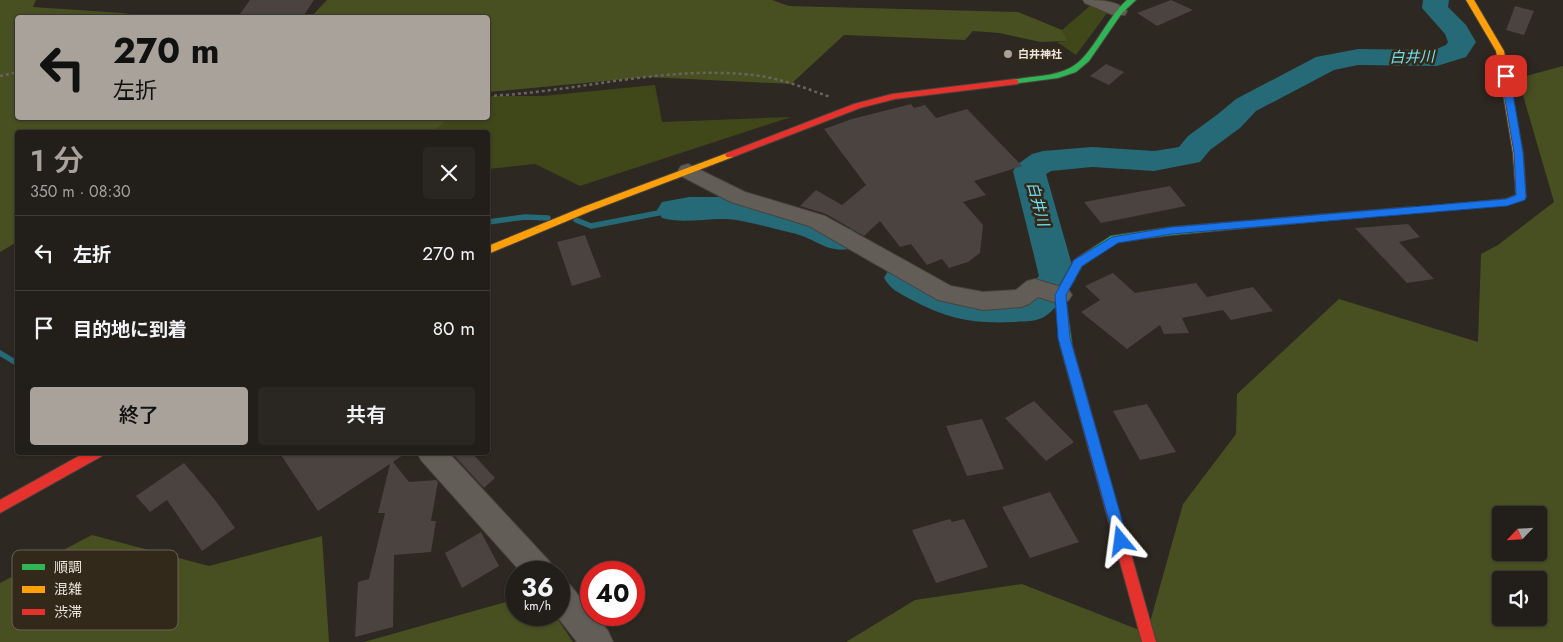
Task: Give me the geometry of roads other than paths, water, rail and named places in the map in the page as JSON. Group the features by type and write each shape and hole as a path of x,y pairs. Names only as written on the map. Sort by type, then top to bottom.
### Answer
{"street":[{"path":"1091,0 1119,11"},
{"path":"490,249 587,209 857,106 894,96 1058,75 1073,70 1086,58 1119,11 1132,0"},
{"path":"1149,642 1064,338 1060,295 1078,263 1115,239 1172,231 1507,202 1521,197 1518,153 1500,51 1470,0"},
{"path":"688,171 738,197 817,221 946,294 983,301 1021,298 1035,287 1060,295"},
{"path":"0,507 93,455"},
{"path":"433,455 530,561"},
{"path":"570,609 597,642"}],"waterway":[{"name":"白井川","path":"902,278 947,302 984,309 1032,307 1058,279 1029,171 1043,161 1092,157 1154,161 1189,155 1199,143 1229,121 1246,105 1326,63 1358,57 1437,58 1456,51 1462,42 1457,31 1435,8 1436,0"},
{"name":"白井川","path":"674,210 728,208 812,225 841,239"},
{"path":"576,220 591,226 674,210"},
{"path":"490,222 525,217 548,218"},
{"path":"0,353 15,362"}],"place":[{"name":"白井神社","path":"1008,54"}]}
